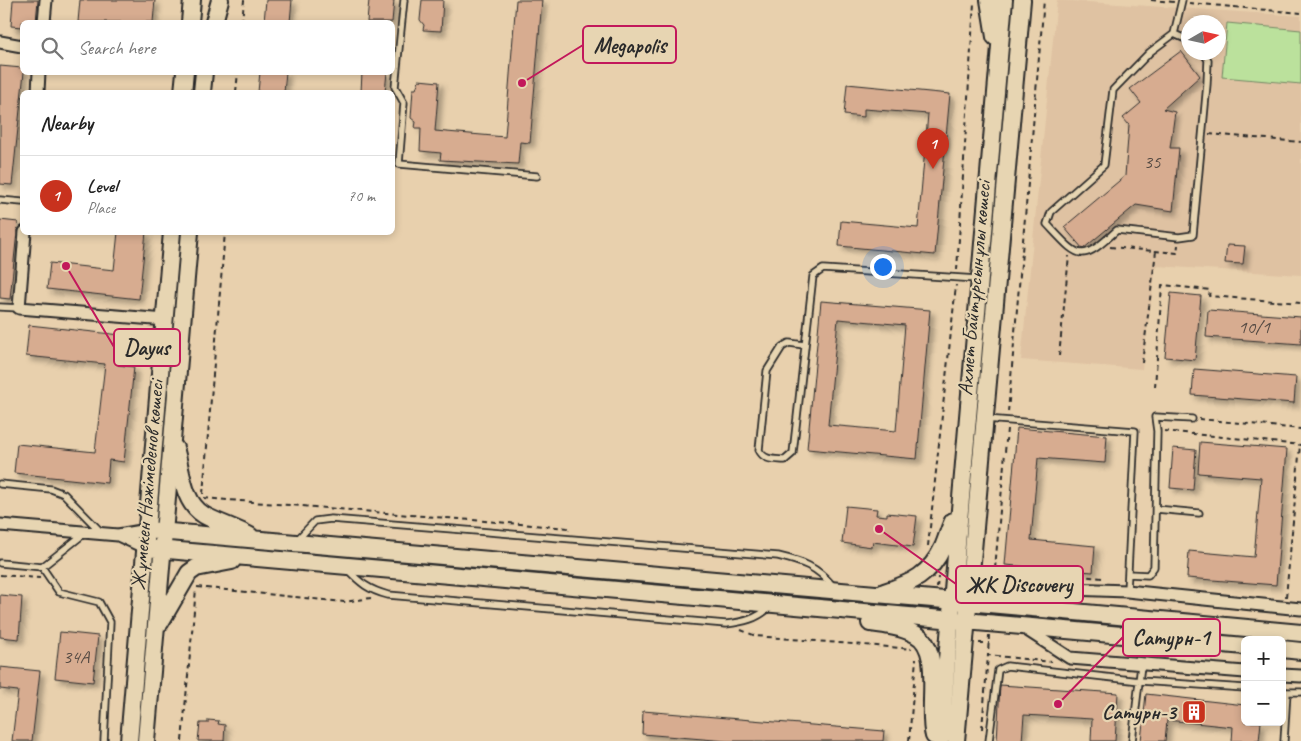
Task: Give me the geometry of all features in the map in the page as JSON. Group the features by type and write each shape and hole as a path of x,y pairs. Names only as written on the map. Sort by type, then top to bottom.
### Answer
{"main road":[{"path":"190,20 192,0"},
{"path":"208,20 210,0"},
{"path":"215,20 220,0"},
{"name":"Ахмет Байтұрсынұлы көшесі","path":"959,601 941,573 959,508 1004,0"},
{"name":"Ахмет Байтұрсынұлы көшесі","path":"959,601 970,579 1022,0"},
{"path":"982,2 998,71"},
{"path":"183,90 185,75"},
{"path":"202,90 204,75"},
{"name":"Жұмекен Нәжімеденов көшесі","path":"129,741 172,235"},
{"name":"Жұмекен Нәжімеденов көшесі","path":"146,741 190,235"},
{"path":"172,438 185,488 193,505 203,514 259,540"},
{"path":"877,594 941,573 943,546 959,508"},
{"path":"147,530 837,590 1301,633"},
{"path":"146,548 1241,646"},
{"path":"156,631 188,573 196,568 243,557"},
{"path":"956,741 959,601"},
{"path":"828,609 856,621 901,628 917,634 926,643 931,657 930,702 935,741"},
{"path":"940,741 958,621"},
{"path":"1286,649 1301,651"}],"street":[{"path":"44,20 46,0"},
{"path":"0,42 20,46"},
{"path":"38,90 39,75"},
{"path":"26,235 19,308 166,320"},
{"path":"0,525 118,535 147,530"},
{"path":"118,535 146,548"},
{"path":"1030,609 1070,589 1127,582 1301,609"},
{"path":"1022,627 1070,658 1241,672"},
{"path":"1286,675 1301,676"}],"lane":[{"path":"404,0 395,87 404,104 399,164 537,176"},
{"path":"1182,1 1174,34 1150,52 1113,90 1104,165 1051,212 1047,224 1070,249 1081,255 1088,254 1118,230 1179,237 1193,235 1208,60"},
{"path":"1174,34 1181,37"},
{"path":"0,200 20,202"},
{"path":"804,344 789,343 782,348 767,371 758,450 767,459 785,460 793,453 813,276 824,269 980,279"},
{"path":"0,307 19,308"},
{"path":"984,419 1136,431 1127,582 1148,574 1154,566 1157,431 1155,417 1192,419"},
{"path":"0,484 51,490 64,494 103,534"},
{"path":"1156,509 1199,513"},
{"path":"293,543 315,521 331,519 778,556 806,562 824,575 837,590"},
{"path":"0,563 42,567 85,533"},
{"path":"344,566 360,584 373,591 388,595 726,624 745,622 762,615 772,604"},
{"path":"42,567 58,592 99,602 110,622 104,741"},
{"path":"1132,741 1141,664"},
{"path":"989,741 998,670 1007,666 1140,682 1241,688"},
{"path":"1286,691 1301,692"},
{"path":"1284,726 1284,741"}],"path":[{"path":"242,20 244,0"},
{"path":"992,604 1044,0"},
{"path":"1151,0 1182,1 1301,13"},
{"path":"941,573 927,555 982,2"},
{"path":"236,90 238,75"},
{"path":"1203,134 1301,142"},
{"path":"202,498 225,235"},
{"path":"1100,246 1177,253 1179,237"},
{"path":"1059,356 1070,249"},
{"path":"1142,363 1156,251"},
{"path":"1156,387 1162,285 1210,290 1210,296 1301,303"},
{"path":"1192,419 1301,429"},
{"path":"1157,431 1301,445 1285,608"},
{"path":"995,569 1127,582"},
{"path":"0,575 50,579"},
{"path":"182,741 196,587 344,602 388,595"},
{"path":"726,624 756,636 917,650"},
{"path":"981,731 988,654"}],"shaded area":[{"path":"1057,0 1301,16 1301,275 1156,266 1142,369 1021,360"}],"green space":[{"path":"1227,23 1301,30 1301,84 1222,77 1224,60 1226,60"}],"building":[{"path":"13,0 38,0 36,20 20,20 20,27 11,26"},
{"path":"80,0 155,0 153,20 78,20"},
{"path":"266,0 292,0 290,20 264,20"},
{"path":"369,0 394,0 392,20 367,20"},
{"path":"422,0 443,0 441,31 423,30 424,25 420,20"},
{"path":"516,0 542,0 530,143 520,142 518,164 440,160 441,153 420,151 421,128 415,128 416,122 411,118 413,89 416,89 419,80 439,82 435,131 505,137"},
{"path":"1181,51 1181,60 1188,60 1200,76 1163,109 1175,112 1170,148 1179,148 1173,211 1136,205 1083,249 1064,227 1125,176 1129,125 1123,118 1141,103 1130,89"},
{"path":"0,66 20,68 20,75 24,75 22,90 20,90 20,110 12,185 0,184"},
{"path":"260,75 286,75 284,90 258,90"},
{"path":"362,75 387,75 385,90 361,90"},
{"path":"847,84 950,94 935,255 839,246 841,221 918,228 928,114 864,109 864,117 844,115"},
{"path":"0,220 18,222 10,299 0,298"},
{"path":"118,235 146,235 139,299 47,289 50,263 114,270"},
{"path":"1227,245 1245,246 1243,264 1225,263"},
{"path":"1171,293 1201,296 1195,360 1165,357"},
{"path":"821,301 930,310 917,459 807,449","holes":["838,319 905,325 896,431 828,425"]},
{"path":"1208,310 1301,317 1301,344 1206,337"},
{"path":"29,325 121,335 118,365 134,367 124,462 109,460 107,483 14,473 17,444 95,452 105,364 26,356"},
{"path":"1194,369 1296,377 1294,403 1192,395"},
{"path":"1017,428 1107,436 1105,463 1038,458 1031,540 1095,546 1093,572 1005,565"},
{"path":"1200,442 1287,449 1276,585 1187,578 1189,551 1254,557 1261,478 1198,473"},
{"path":"1173,448 1196,450 1193,490 1170,488"},
{"path":"846,506 877,509 876,515 887,516 887,513 917,516 913,547 873,542 872,547 842,543"},
{"path":"0,595 22,597 19,639 0,637"},
{"path":"60,632 98,636 93,682 55,678"},
{"path":"0,667 40,671 32,741 12,741 18,691 0,689"},
{"path":"1000,685 1118,693 1115,741 1091,741 1092,719 1024,715 1022,741 997,741"},
{"name":"Сатурн-3","path":"1146,694 1241,705 1241,726 1261,726 1259,741 1232,741 1233,727 1167,720 1165,741 1141,741"},
{"path":"643,711 884,731 883,741 727,741 642,734"},
{"path":"208,720 219,721 218,724 225,725 224,741 198,741 200,723 208,723"}],"place":[{"name":"Megapolis","path":"522,83"},
{"name":"Level","path":"933,169"},
{"name":"Dayus","path":"66,266"},
{"name":"ЖК Discovery","path":"879,529"},
{"name":"Сатурн-1","path":"1058,704"},
{"name":"Сатурн-3","path":"1194,712"}]}
